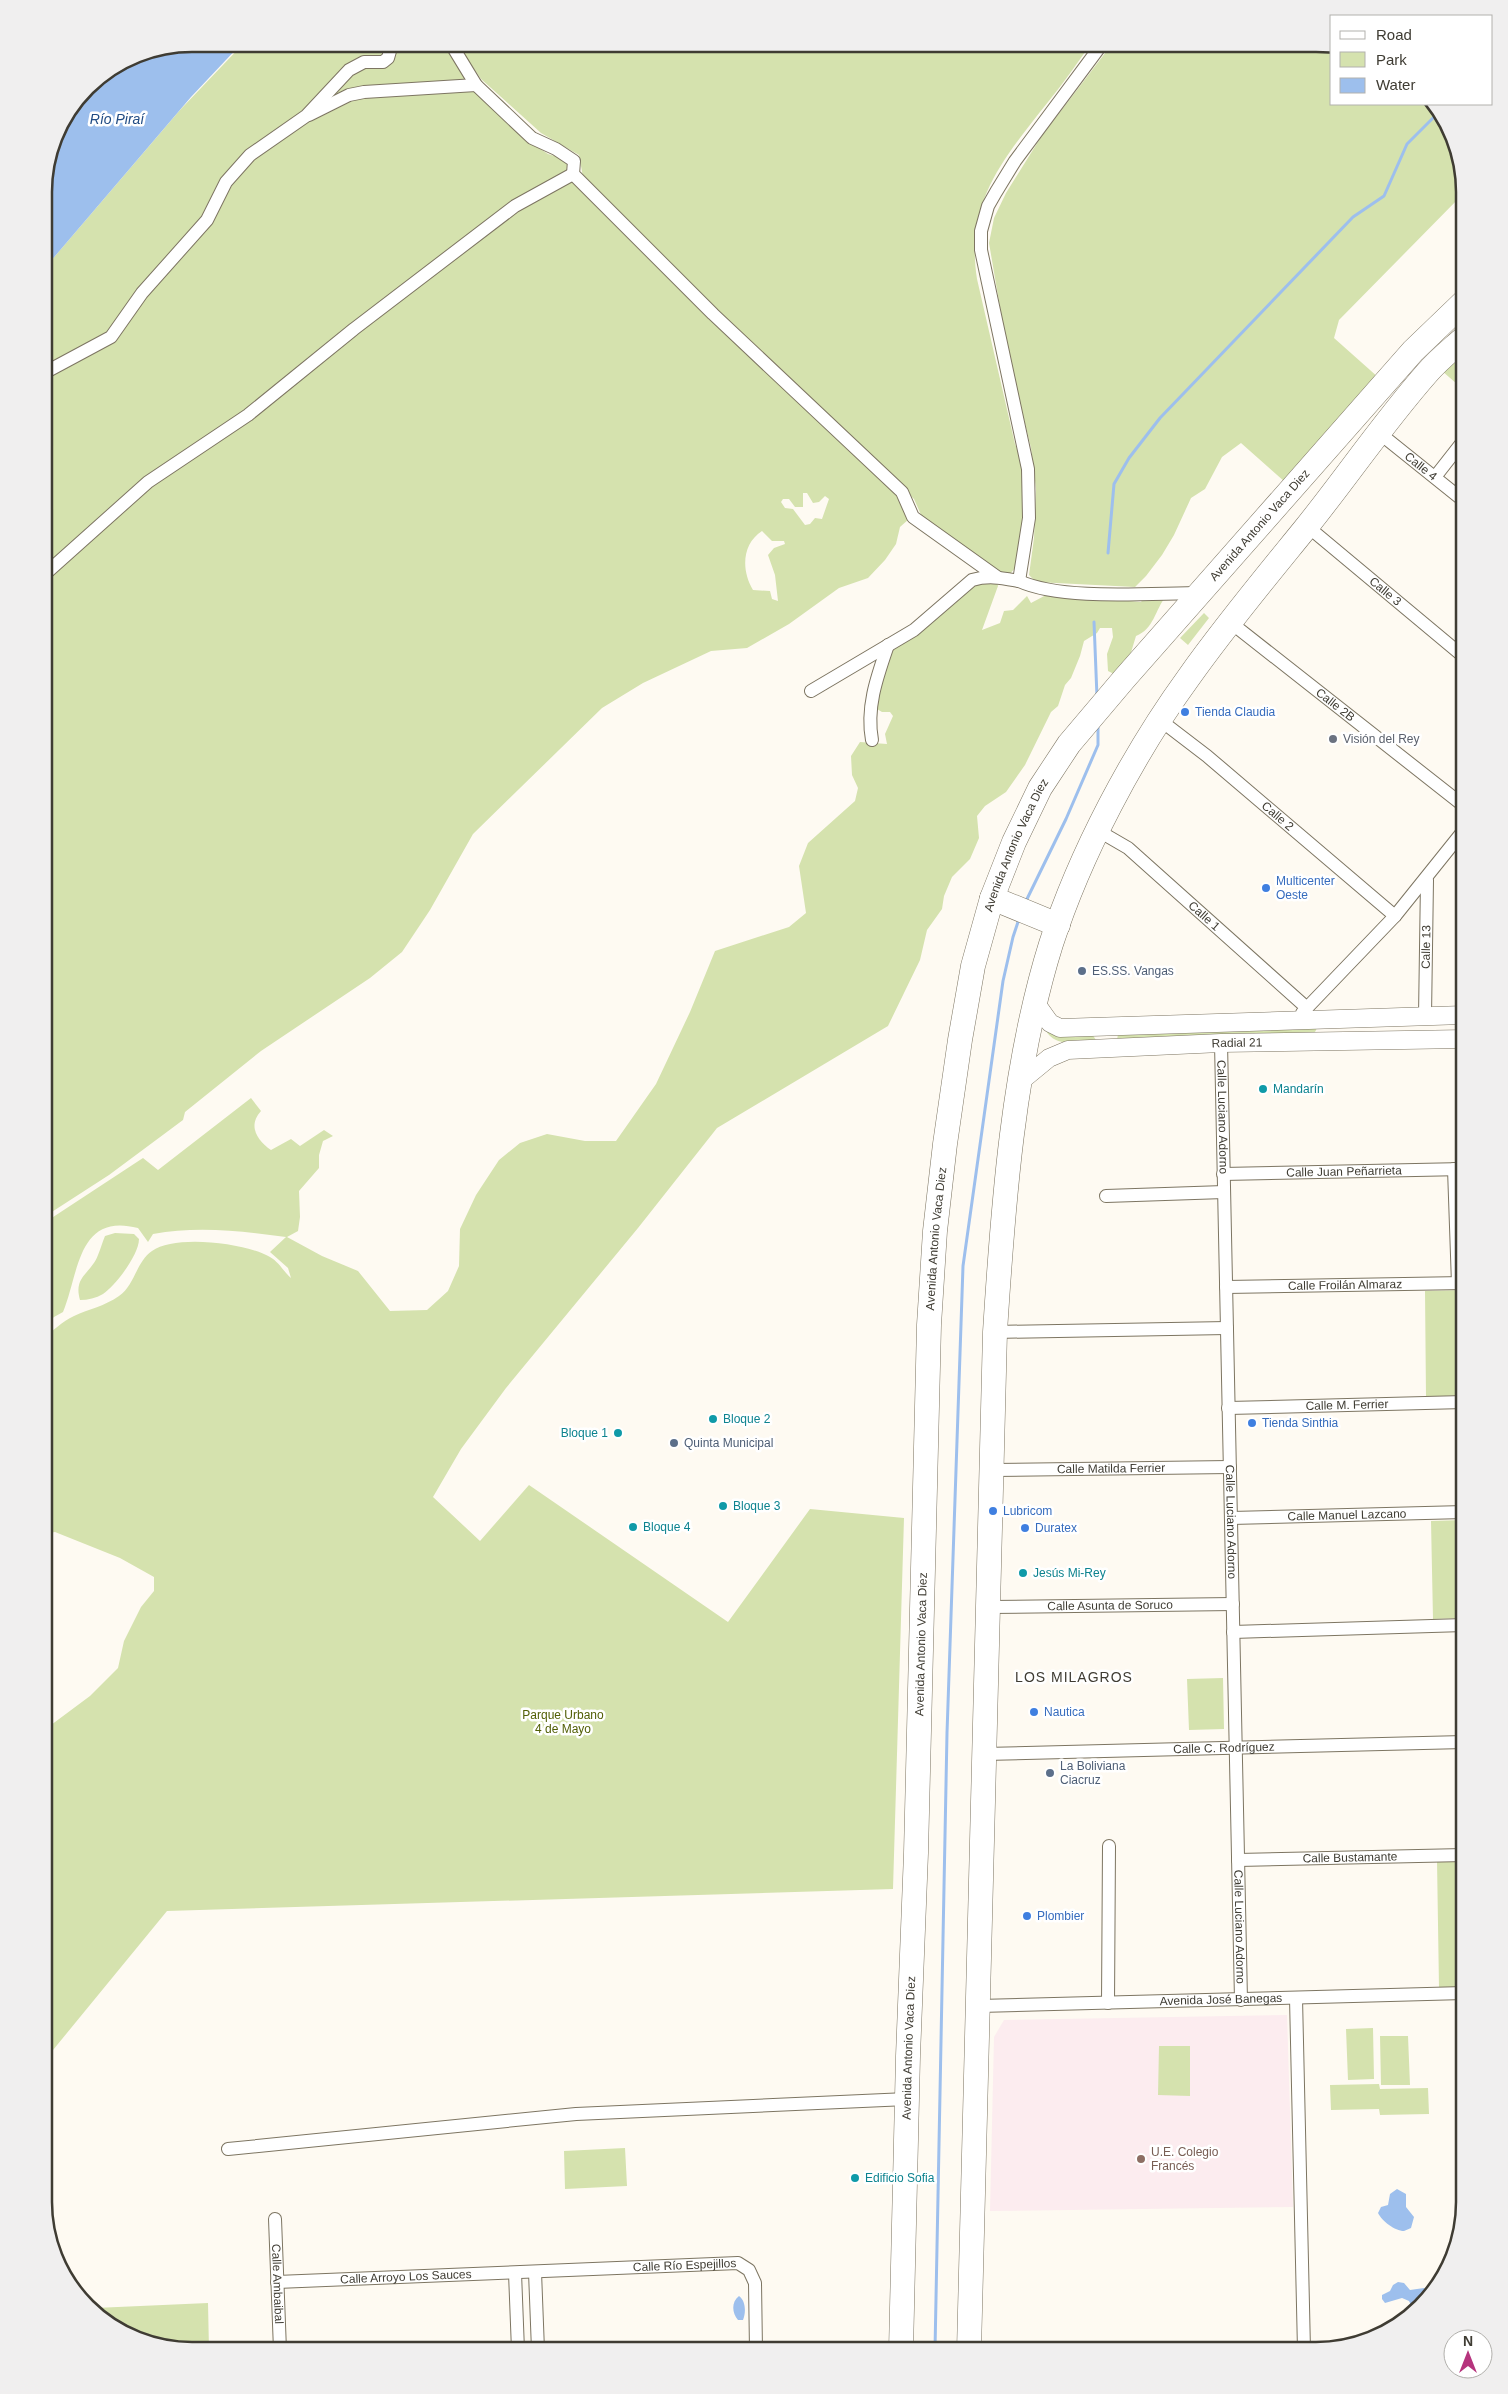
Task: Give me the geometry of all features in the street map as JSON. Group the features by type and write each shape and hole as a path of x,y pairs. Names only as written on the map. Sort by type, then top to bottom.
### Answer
{"highway":[{"name":"Avenida Antonio Vaca Diez","path":"901,2342 929,1325 935,1231 960,1040 973,966 997,900 1014,842 1040,788 1069,744 1413,351 1456,310"},
{"path":"969,2342 995,1332 1003,1208 1021,1081 1050,922 1097,830 1160,720 1230,622 1307,526 1378,432 1429,371 1456,346"},
{"path":"997,900 1050,922"}],"street":[{"path":"306,116 349,70 364,62 383,62 388,58 390,52"},
{"path":"456,52 476,85 532,138 556,149 574,161 573,174 713,314 902,492 913,516 998,577"},
{"path":"1018,581 1029,518 1028,469 981,250 981,231 988,206 1015,161 1095,53"},
{"path":"53,368 111,337 142,293 207,220 226,182 250,155 306,116 349,95 364,92 476,85"},
{"path":"53,567 148,482 248,415 354,329 508,212 549,186 573,174"},
{"name":"Calle 4","path":"1378,432 1456,495"},
{"path":"1435,478 1456,450"},
{"name":"Calle 3","path":"1307,526 1456,650"},
{"path":"811,691 914,630 972,580 983,577 998,577 1054,591 1124,594 1201,593"},
{"name":"Calle 2B","path":"1230,622 1456,800"},
{"path":"872,740 870,727 871,700 888,645"},
{"name":"Calle 2","path":"1160,720 1207,756 1395,916"},
{"name":"Calle 1","path":"1097,830 1128,848 1302,1013"},
{"path":"1302,1013 1395,916 1427,880 1456,841"},
{"name":"Calle 13","path":"1425,1016 1427,880"},
{"name":"Radial 21","path":"1035,1002 1050,1023 1060,1028 1107,1028 1302,1013 1456,1015"},
{"path":"1106,1048 1107,1028"},
{"name":"Radial 21","path":"1021,1081 1049,1058 1068,1050 1221,1043 1456,1039"},
{"name":"Calle Luciano Adorno","path":"1221,1043 1241,2000"},
{"name":"Calle Juan Peñarrieta","path":"1223,1174 1456,1169"},
{"path":"1106,1196 1224,1192"},
{"name":"Calle Froilán Almaraz","path":"1226,1287 1456,1283"},
{"path":"995,1332 1227,1328"},
{"name":"Calle M. Ferrier","path":"1228,1408 1456,1402"},
{"name":"Calle Matilda Ferrier","path":"992,1470 1230,1467"},
{"name":"Calle Manuel Lazcano","path":"1231,1518 1456,1512"},
{"name":"Calle Asunta de Soruco","path":"989,1607 1232,1604"},
{"path":"1233,1632 1456,1625"},
{"name":"Calle C. Rodríguez","path":"984,1754 1236,1746 1456,1742"},
{"path":"1108,2003 1109,1846"},
{"name":"Calle Bustamante","path":"1238,1860 1456,1855"},
{"name":"Avenida José Banegas","path":"979,2006 1456,1993"},
{"path":"1296,1998 1304,2342"},
{"path":"228,2149 576,2114 907,2099"},
{"name":"Calle Ambaibal","path":"275,2219 280,2341"},
{"name":"Calle Río Espejillos","path":"535,2272 738,2263 749,2270 755,2283 756,2342"},
{"path":"535,2272 538,2341"},
{"name":"Calle Arroyo Los Sauces","path":"277,2282 535,2272"},
{"path":"515,2273 518,2341"}],"shaded area":[{"name":"U.E. Colegio Francés","path":"1287,2015 1293,2207 990,2211 994,2037 1004,2020"}],"green space":[{"path":"235,52 387,52 388,55 364,60 214,191 205,217 110,334 53,364 53,259 180,110"},
{"path":"385,52 454,52 470,80 392,88 314,108 351,70 379,64"},
{"path":"463,52 1085,53 1003,163 991,183 982,204 977,227 975,252 977,279 1023,473 1024,504 1018,565 1008,576 999,573 922,517 914,499 687,282 583,177 579,155 541,133 481,79"},
{"path":"1105,53 1324,53 1330,54 1330,105 1425,105 1441,131 1451,156 1456,201 1339,320 1334,338 1379,378 1285,482 1241,443 1222,457 1205,489 1191,498 1174,535 1162,555 1135,587 1036,582 1029,575 1034,538 1036,489 1031,448 1008,354 989,243 994,218 1006,193 1041,137"},
{"path":"471,87 533,144 548,154 568,160 569,170 515,203 53,564 53,372 113,339 226,184 270,143 345,100"},
{"path":"573,180 899,493 909,519 900,527 896,544 885,560 868,578 839,588 789,624 747,648 711,651 643,683 602,708 473,834 430,910 402,952 370,978 261,1051 185,1112 183,1120 109,1175 52,1212 53,573 138,495 474,240 549,191 558,190","holes":["803,493 807,493 813,503 819,502 825,496 829,499 822,519 815,518 810,524 805,525 793,509 785,508 781,502 783,499 789,499 795,507 803,507","762,531 772,541 784,541 785,544 774,548 768,555 775,575 778,601 772,599 770,591 753,590 745,566 747,550 755,536"]},
{"path":"1456,358 1456,383 1442,371"},
{"name":"Parque Urbano 4 de Mayo","path":"982,582 997,582 998,586 982,630 1000,623 1004,611 1013,610 1027,596 1031,603 1048,594 1122,597 1130,601 1141,602 1144,598 1166,596 1151,624 1136,636 1129,659 1116,675 1108,671 1107,654 1113,637 1112,628 1100,628 1097,633 1084,641 1080,656 1071,678 1065,685 1058,706 1051,712 1025,765 1006,792 985,806 977,816 979,838 970,859 952,877 944,896 942,909 927,930 920,960 888,1026 717,1128 638,1228 506,1388 461,1449 433,1497 480,1541 529,1485 728,1622 810,1509 904,1518 893,1889 167,1911 52,2051 52,1724 90,1696 118,1668 124,1641 141,1607 154,1591 154,1577 120,1558 52,1532 52,1331 70,1318 119,1296 129,1286 142,1261 152,1251 163,1246 177,1243 211,1242 245,1248 270,1257 291,1278 288,1268 270,1252 286,1237 236,1231 186,1230 153,1234 148,1242 138,1228 118,1225 103,1229 92,1238 84,1250 78,1265 63,1312 52,1318 52,1217 143,1158 158,1170 251,1098 261,1111 255,1122 256,1133 258,1138 271,1150 291,1139 300,1146 324,1130 333,1136 323,1141 319,1155 319,1168 299,1191 300,1217 298,1231 287,1237 322,1256 358,1271 390,1311 427,1310 448,1291 459,1266 460,1229 476,1195 499,1160 520,1143 547,1134 585,1141 616,1141 656,1084 690,1012 715,951 789,927 806,913 799,866 808,843 855,801 858,788 852,775 851,756 860,742 887,744 885,734 893,716 890,712 882,712 877,709 884,672 891,651 974,586"},
{"path":"1204,613 1209,618 1188,645 1180,638"},
{"path":"1042,1021 1092,1034 1096,1040 1071,1043 1056,1040 1045,1030"},
{"path":"1317,1028 1314,1034 1117,1040 1118,1034"},
{"path":"115,1233 134,1234 139,1239 131,1261 120,1277 103,1294 95,1298 80,1300 78,1292 81,1280 95,1261 105,1236"},
{"path":"1456,1290 1456,1395 1426,1397 1425,1291"},
{"path":"1456,1520 1456,1618 1433,1619 1431,1521"},
{"path":"1223,1678 1224,1729 1189,1730 1187,1679"},
{"path":"1437,1860 1456,1860 1456,1987 1439,1988"},
{"path":"1373,2028 1374,2079 1348,2080 1346,2029"},
{"path":"1380,2036 1408,2036 1410,2085 1381,2085"},
{"path":"1159,2046 1190,2046 1190,2096 1158,2095"},
{"path":"1379,2084 1380,2089 1428,2088 1429,2114 1380,2115 1379,2109 1331,2110 1330,2085"},
{"path":"625,2148 627,2186 565,2189 564,2151"},
{"path":"208,2303 209,2341 165,2339 148,2334 131,2327 101,2308"}],"water":[{"name":"Río Piraí","path":"193,52 233,52 191,97 53,259 53,184 55,165 63,139 71,123 87,100 115,76 148,60 165,55"},
{"path":"1397,2189 1406,2194 1406,2207 1414,2217 1411,2228 1404,2231 1389,2225 1378,2213 1381,2207 1388,2205 1390,2194"},
{"path":"1398,2282 1404,2283 1410,2290 1425,2289 1411,2304 1409,2301 1402,2298 1385,2303 1382,2295 1390,2291 1393,2285"},
{"path":"739,2296 745,2307 743,2320 738,2320 734,2311 736,2298"}],"waterway":[{"path":"1108,553 1114,484 1129,458 1160,418 1353,217 1384,196 1407,144 1433,118"},
{"path":"1094,622 1097,697"},
{"path":"1026,901 1066,819 1098,745 1098,726"},
{"path":"935,2342 947,1733 963,1266 1003,981 1019,919"}],"place":[{"name":"Tienda Claudia","path":"1185,712"},
{"name":"Visión del Rey","path":"1333,739"},
{"name":"Multicenter Oeste","path":"1266,888"},
{"name":"ES.SS. Vangas","path":"1082,971"},
{"name":"Mandarín","path":"1263,1089"},
{"name":"Bloque 2","path":"713,1419"},
{"name":"Tienda Sinthia","path":"1252,1423"},
{"name":"Bloque 1","path":"618,1433"},
{"name":"Quinta Municipal","path":"674,1443"},
{"name":"Bloque 3","path":"723,1506"},
{"name":"Lubricom","path":"993,1511"},
{"name":"Bloque 4","path":"633,1527"},
{"name":"Duratex","path":"1025,1528"},
{"name":"Jesús Mi-Rey","path":"1023,1573"},
{"name":"Nautica","path":"1034,1712"},
{"name":"La Boliviana Ciacruz","path":"1050,1773"},
{"name":"Plombier","path":"1027,1916"},
{"name":"U.E. Colegio Francés","path":"1141,2159"},
{"name":"Edificio Sofia","path":"855,2178"}],"district":[{"name":"LOS MILAGROS","path":"1074,1677"}]}
